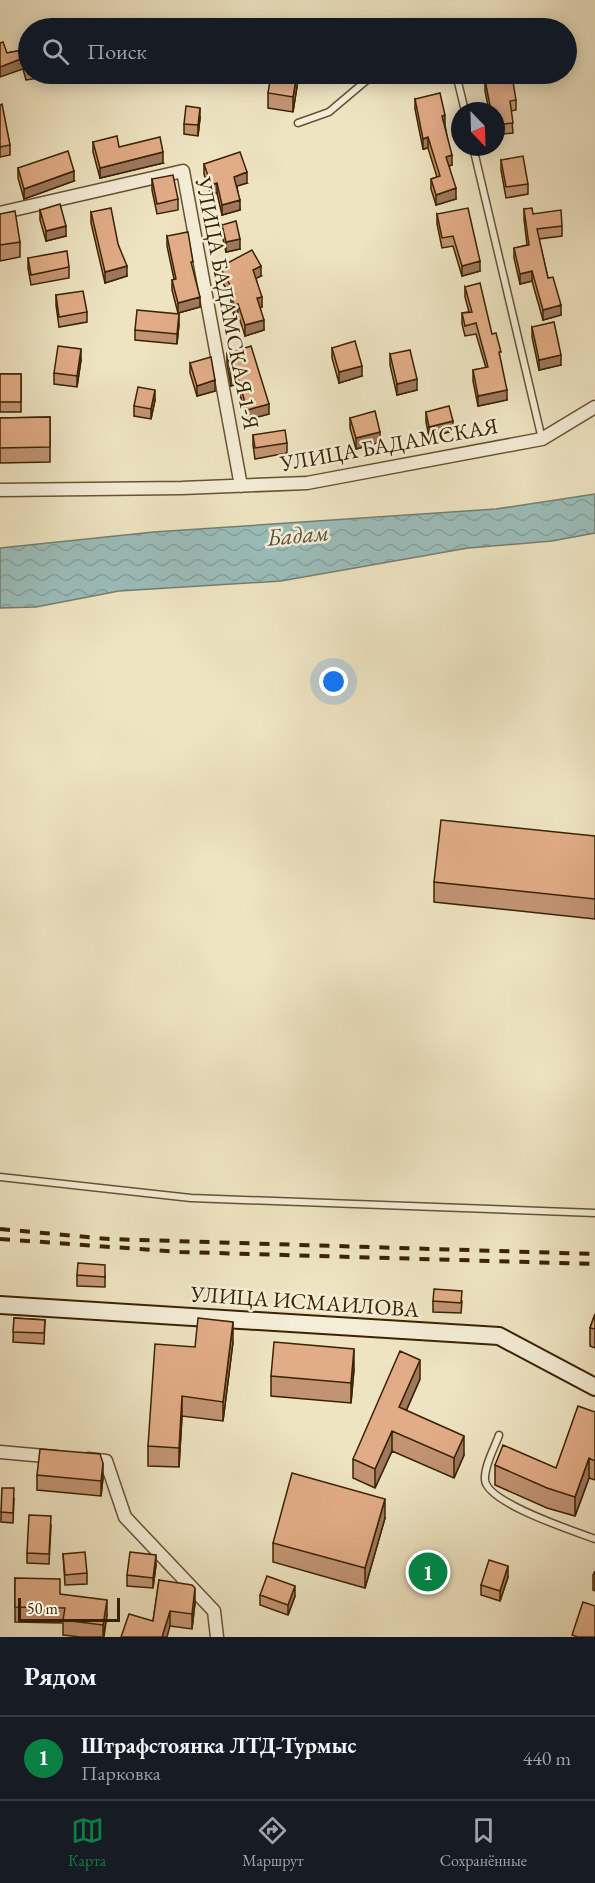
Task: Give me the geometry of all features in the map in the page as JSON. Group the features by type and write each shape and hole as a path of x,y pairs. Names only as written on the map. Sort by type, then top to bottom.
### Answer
{"main road":[{"name":"УЛИЦА ИСМАИЛОВА","path":"0,1305 499,1336 595,1388"}],"street":[{"name":"УЛИЦА БАДАМСКАЯ 1-Я","path":"0,213 183,171 240,486"},
{"name":"УЛИЦА БАДАМСКАЯ","path":"0,490 307,483 542,439 595,407"},
{"path":"0,1452 106,1461 126,1517 214,1611 217,1637"}],"lane":[{"path":"298,123 329,112 362,84"},
{"path":"458,84 463,102"},
{"path":"475,156 542,439"},
{"path":"0,1177 190,1198 595,1213"},
{"path":"499,1434 485,1480 488,1488 529,1513 595,1539"}],"water":[{"name":"Бадам","path":"595,494 595,533 552,541 468,548 281,581 119,591 36,607 0,608 0,548 154,532 496,509"}],"building":[{"path":"3,42 7,53 18,51 18,60 0,67 0,43"},
{"path":"269,84 295,84 293,97 268,93"},
{"path":"486,84 513,84 516,100 510,101 513,123 505,124 505,102 489,102"},
{"path":"440,93 445,115 442,116 451,151 451,155 446,157 456,188 436,195 431,179 440,176 428,137 423,139 415,99"},
{"path":"2,104 10,145 0,147 0,105"},
{"path":"186,106 200,108 198,125 184,124"},
{"path":"117,136 119,147 160,137 163,152 100,168 93,142"},
{"path":"68,151 74,171 24,189 18,168"},
{"path":"240,152 247,172 234,177 240,200 222,205 217,183 211,185 204,164"},
{"path":"523,156 528,184 506,187 501,160"},
{"path":"173,175 178,199 157,204 152,179"},
{"path":"60,204 66,226 46,231 40,210"},
{"path":"111,208 118,244 127,266 105,272 91,212"},
{"path":"468,208 480,261 462,266 453,236 442,238 437,214"},
{"path":"532,208 533,214 561,210 562,226 537,229 548,278 553,277 561,305 543,310 532,271 520,274 514,248 529,245 524,209"},
{"path":"15,211 20,242 0,245 0,214"},
{"path":"236,221 240,239 226,242 222,225"},
{"path":"188,232 193,262 191,262 200,297 178,303 172,280 176,279 167,236"},
{"path":"252,250 261,266 253,270 262,297 257,298 264,320 245,325 238,304 234,305 231,295 235,294 220,267"},
{"path":"67,251 69,267 31,275 28,258"},
{"path":"480,283 492,334 496,333 501,352 499,352 507,390 478,396 473,370 488,367 476,323 465,326 462,313 472,312 465,287"},
{"path":"83,291 87,312 59,317 56,295"},
{"path":"137,310 179,314 177,334 135,330"},
{"path":"554,322 561,355 539,360 532,327"},
{"path":"355,341 362,366 339,372 332,348"},
{"path":"58,346 81,349 77,376 54,373"},
{"path":"251,346 269,404 247,410 237,374 231,376 227,354"},
{"path":"410,350 417,379 397,384 390,354"},
{"path":"211,357 215,380 197,386 190,363"},
{"path":"0,374 21,374 21,402 0,402"},
{"path":"138,387 155,390 151,409 134,406"},
{"path":"449,406 453,421 429,427 426,412"},
{"path":"375,411 380,432 356,438 350,418"},
{"path":"50,417 50,447 0,448 0,418"},
{"path":"285,430 287,443 255,448 253,435"},
{"path":"441,820 595,836 595,899 434,882"},
{"path":"78,1263 105,1265 105,1277 77,1275"},
{"path":"434,1289 462,1291 461,1303 433,1301"},
{"path":"595,1314 595,1329 590,1328"},
{"path":"14,1318 45,1320 44,1333 13,1332"},
{"path":"198,1318 233,1322 223,1402 182,1396 179,1448 148,1446 155,1344 195,1347"},
{"path":"274,1342 354,1349 351,1383 271,1376"},
{"path":"400,1351 420,1360 399,1407 464,1436 454,1458 392,1431 375,1469 353,1459"},
{"path":"578,1406 595,1412 595,1461 589,1458 575,1497 547,1488 495,1465 503,1445 556,1468"},
{"path":"40,1449 100,1454 103,1463 101,1481 37,1475"},
{"path":"292,1473 385,1499 365,1568 273,1543"},
{"path":"2,1488 14,1488 13,1513 1,1512"},
{"path":"29,1515 51,1516 49,1554 27,1553"},
{"path":"85,1552 87,1573 65,1575 63,1554"},
{"path":"130,1552 156,1555 153,1578 127,1575"},
{"path":"489,1560 508,1566 500,1591 481,1585"},
{"path":"267,1576 295,1586 288,1605 260,1595"},
{"path":"15,1578 60,1579 60,1594 107,1600 103,1625 63,1620 65,1608 15,1607"},
{"path":"159,1580 192,1585 195,1588 192,1614 170,1611 162,1637 121,1637 129,1614 153,1621"},
{"path":"583,1602 595,1606 595,1637 572,1635"}],"railway":[{"path":"0,1229 109,1239 595,1254"},
{"path":"0,1239 181,1252 595,1264"}],"place":[{"name":"Штрафстоянка ЛТД-Турмыс","path":"428,1572"}]}
